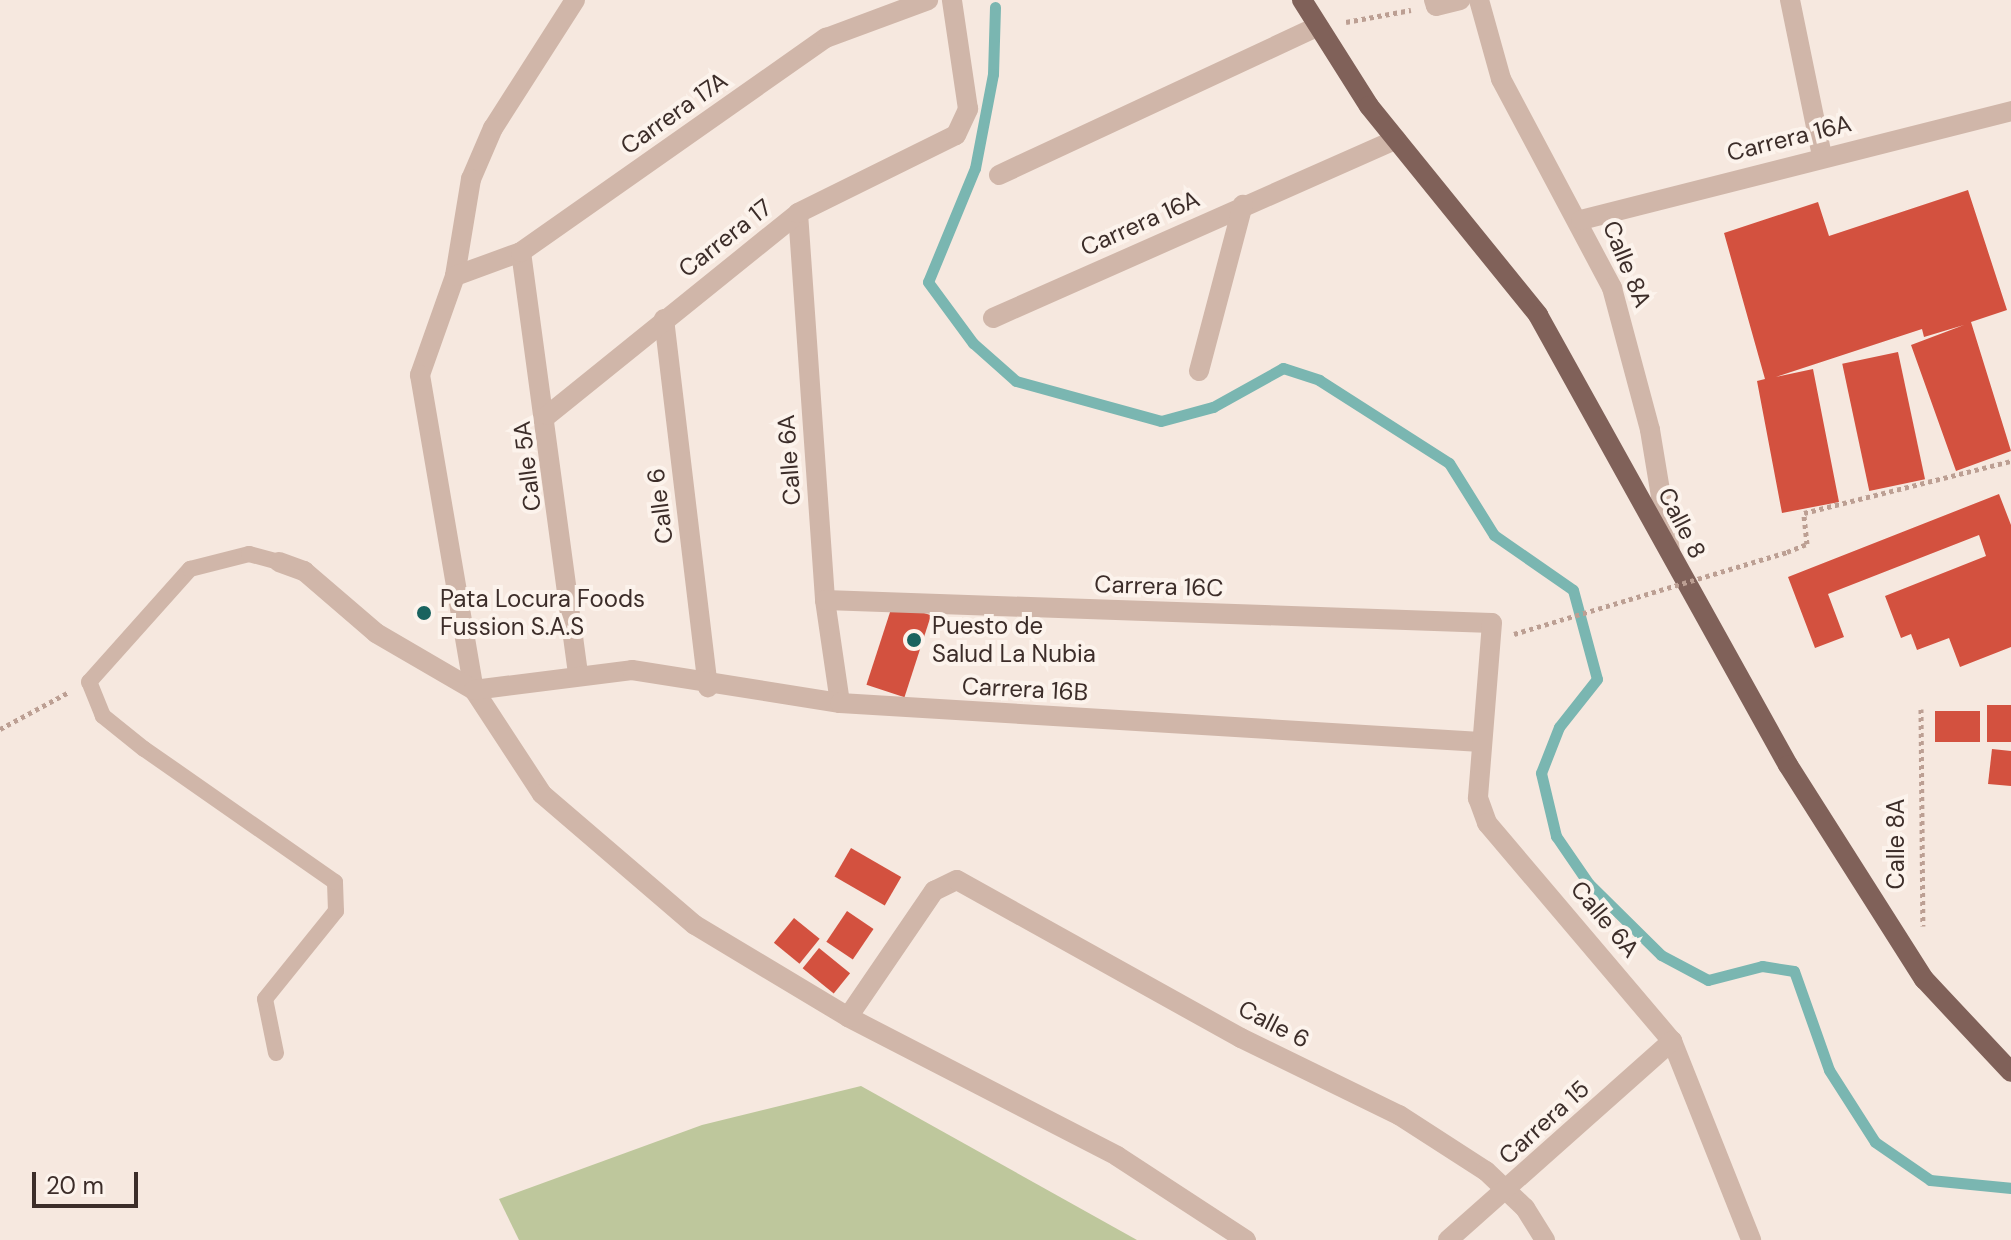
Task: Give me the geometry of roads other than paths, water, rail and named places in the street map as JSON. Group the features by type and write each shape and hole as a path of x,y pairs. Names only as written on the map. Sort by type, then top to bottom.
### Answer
{"main road":[{"name":"Calle 8","path":"1302,0 1317,27 1396,139 1500,264 1577,375 1673,566 1924,979 2011,1072"}],"street":[{"path":"575,0 493,128 471,179 455,276 420,375 474,690 542,794 695,925 848,1017 1117,1156 1246,1240"},
{"name":"Carrera 17A","path":"455,276 521,252 826,38 928,0"},
{"name":"Carrera 17","path":"548,415 798,213 956,135 968,109 952,0"},
{"path":"1435,3 1460,0"},
{"name":"Calle 8A","path":"1479,0 1501,79 1581,220 1633,357 1673,566"},
{"path":"1790,0 1822,156"},
{"path":"999,175 1317,27"},
{"name":"Carrera 16A","path":"1581,220 1822,156 2011,111"},
{"name":"Carrera 16A","path":"993,318 1396,139"},
{"path":"1199,371 1243,205"},
{"name":"Calle 6A","path":"798,213 825,600 840,703"},
{"name":"Calle 5A","path":"521,252 548,415 578,673"},
{"name":"Calle 6","path":"664,319 708,687"},
{"path":"279,562 304,571 376,633 474,690"},
{"name":"Carrera 16C","path":"825,600 1492,623"},
{"name":"Calle 6A","path":"1492,623 1478,798 1487,823 1672,1041 1751,1240"},
{"name":"Carrera 16B","path":"474,690 578,673 632,670 708,687 840,703 1481,742"},
{"name":"Calle 6","path":"848,1017 934,891 957,880 1241,1038 1399,1115 1507,1191 1545,1240"},
{"name":"Carrera 15","path":"1448,1240 1507,1191 1672,1041"}],"lane":[{"path":"276,1053 265,999 336,911 335,882 123,733 103,716 89,682 190,569 249,554 279,562"}],"waterway":[{"path":"995,7 993,74 975,168 928,282 973,343 1016,381 1161,421 1213,407 1283,368 1319,380 1449,463 1494,535 1573,590 1597,679 1559,727 1541,773 1556,836 1589,884 1661,955 1708,980 1762,966 1794,971 1829,1070 1875,1142 1930,1180 2011,1188"}],"place":[{"name":"Pata Locura Foods Fussion S.A.S","path":"424,613"},
{"name":"Puesto de Salud La Nubia","path":"914,640"}]}
